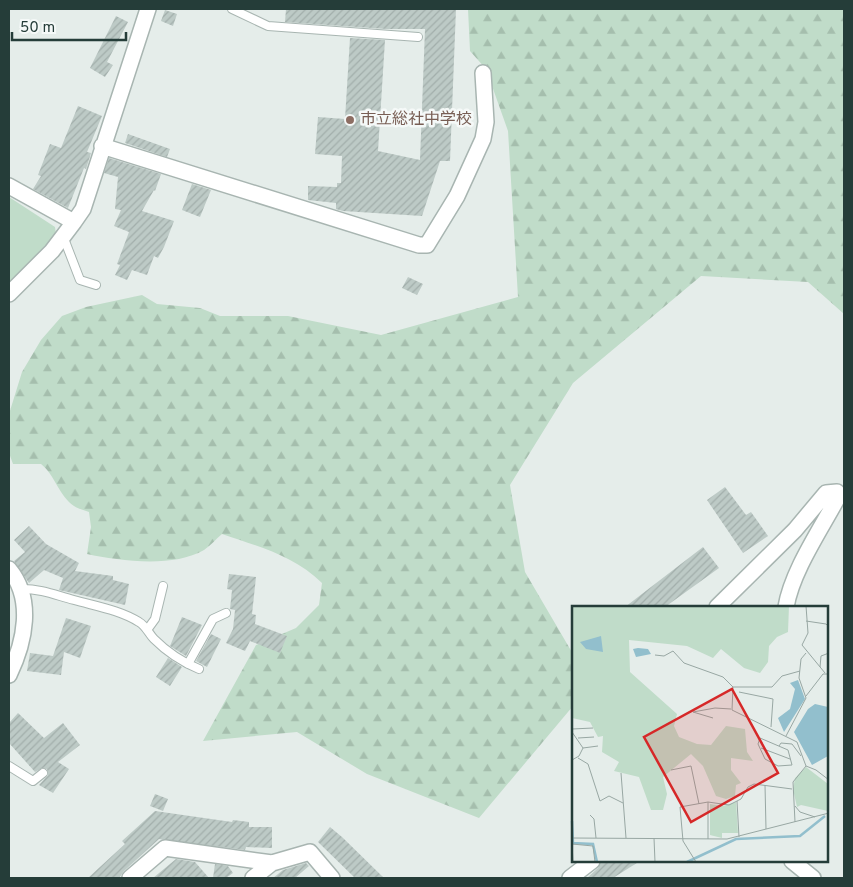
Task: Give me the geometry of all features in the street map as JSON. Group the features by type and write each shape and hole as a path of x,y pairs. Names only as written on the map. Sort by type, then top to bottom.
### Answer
{"street":[{"path":"9,294 52,251 83,208 148,9"},
{"path":"102,146 299,209 427,245 457,196 483,139 486,122 483,73"},
{"path":"9,186 74,222"},
{"path":"718,606 795,530 826,493 837,492 838,497 805,557 786,606"},
{"path":"9,569 22,588 25,617 18,653 9,675"},
{"path":"130,878 165,848 272,862 310,852 332,878"},
{"path":"253,878 272,862"},
{"path":"570,878 591,862"},
{"path":"793,862 813,878"}],"lane":[{"path":"232,9 268,26 418,38"},
{"path":"63,236 80,280 96,285"},
{"path":"147,630 155,619 163,586"},
{"path":"22,588 40,589 98,605 140,622 162,646 188,664 199,669"},
{"path":"188,664 213,619 226,613"},
{"path":"9,766 33,781 43,773"}],"green space":[{"path":"468,9 844,9 844,314 808,282 701,276 573,383 510,485 525,572 572,652 572,707 479,818 367,774 297,732 203,741 256,645 296,628 319,605 322,583 299,565 275,553 222,534 204,550 191,556 177,559 130,561 87,554 91,527 89,512 77,508 64,497 50,474 41,464 13,464 9,453 9,414 22,372 41,340 62,316 86,307 142,295 157,304 200,308 220,316 288,316 381,335 518,297 508,131 486,69 470,51"},
{"path":"9,197 55,227 56,234 9,284"}],"building":[{"path":"286,9 456,9 450,161 440,161 422,216 343,211 336,209 336,203 308,200 308,186 337,187 337,183 341,183 342,156 315,154 318,117 345,119 350,38 385,40 378,151 420,160 425,29 386,29 285,22"},
{"path":"165,10 177,14 173,26 161,21"},
{"path":"116,16 128,22 107,62 113,65 105,77 90,68"},
{"path":"78,106 102,116 87,152 91,153 86,169 84,168 68,208 33,189 41,176 38,175 50,144 61,148"},
{"path":"128,134 170,149 167,157 125,143"},
{"path":"109,158 161,174 155,191 142,211 174,221 164,247 158,258 154,256 147,275 132,270 127,280 115,275 120,265 117,264 129,232 114,226 121,210 115,209 118,177 104,173"},
{"path":"192,184 211,190 200,217 182,210"},
{"path":"408,277 423,284 417,295 402,288"},
{"path":"725,487 746,515 751,512 768,536 743,553 707,500"},
{"path":"29,526 46,544 79,563 75,571 113,576 113,580 129,584 125,605 59,590 63,578 44,570 29,583 14,561 25,552 14,540"},
{"path":"703,547 719,568 666,606 626,606"},
{"path":"229,574 256,577 252,614 256,615 255,624 287,636 280,653 250,641 245,651 226,643 233,629 235,610 230,609 232,590 227,589"},
{"path":"182,617 202,625 186,656 170,646"},
{"path":"66,618 91,626 80,658 64,652 61,675 27,671 30,653 53,656"},
{"path":"211,634 221,639 207,667 196,661"},
{"path":"168,658 182,667 170,686 156,677"},
{"path":"18,713 44,738 63,723 80,745 58,762 69,769 53,793 39,785 48,775 47,769 42,768 35,772 9,743 9,723"},
{"path":"155,794 168,799 163,811 150,806"},
{"path":"155,811 232,822 233,820 249,822 249,827 272,827 272,848 246,847 245,850 159,839 124,871 119,878 88,878 125,844 122,841"},
{"path":"330,827 384,878 355,878 318,842"},
{"path":"176,859 195,862 209,878 153,878"},
{"path":"601,862 638,862 613,878 587,878 598,868"},
{"path":"306,863 309,866 295,878 273,878 283,870"},
{"path":"215,864 228,866 233,873 226,878 213,878"}],"place":[{"name":"市立総社中学校","path":"350,120"}]}
